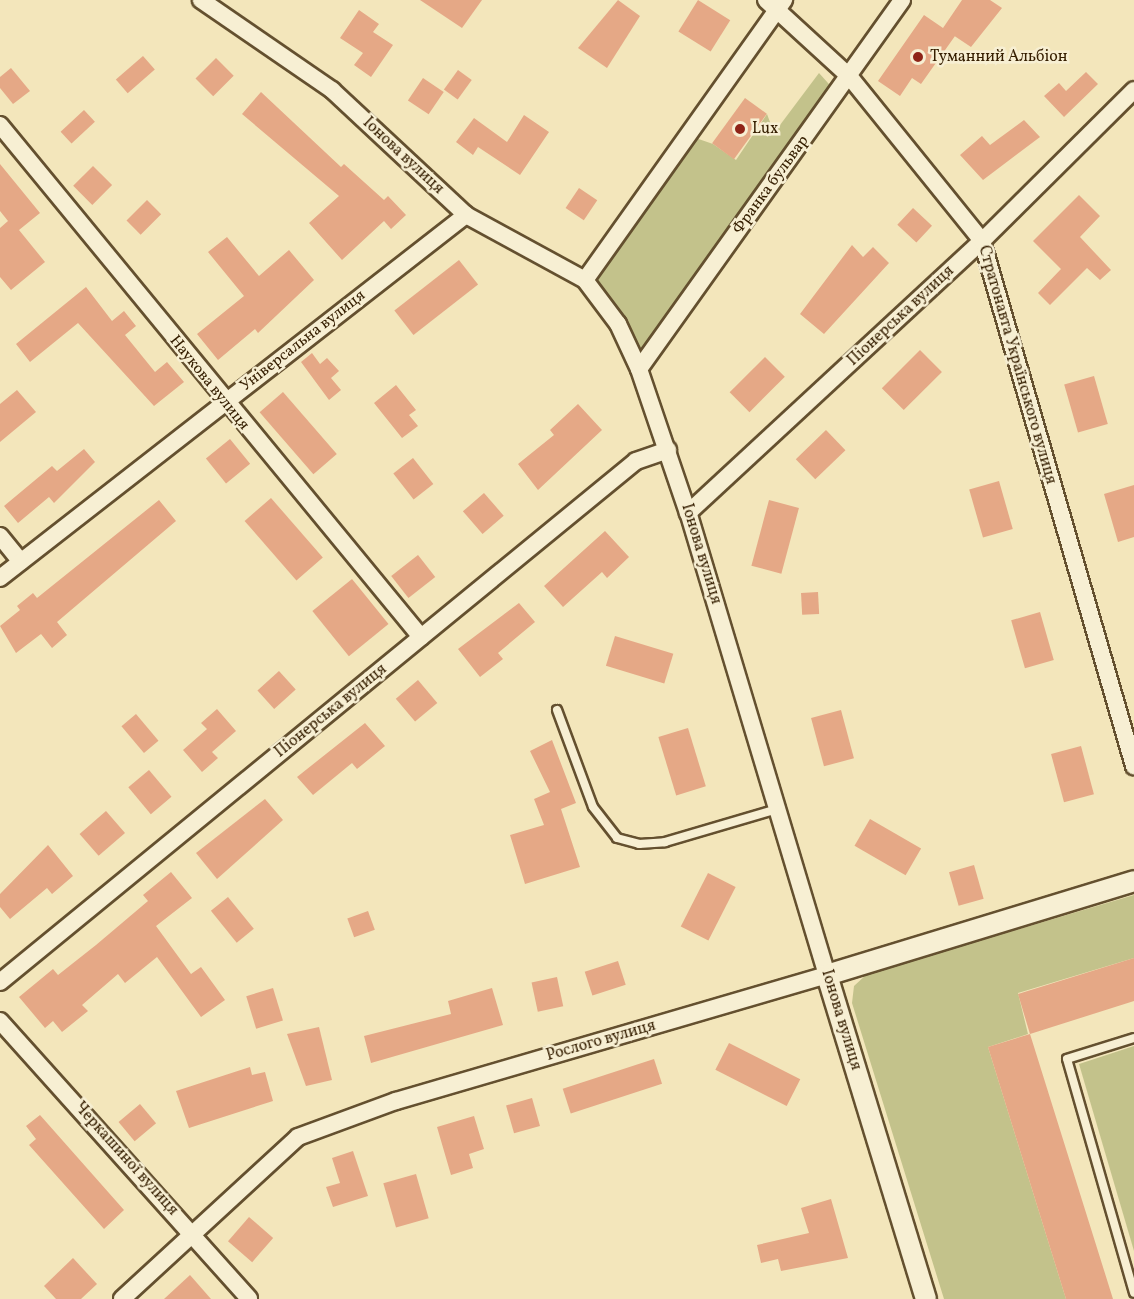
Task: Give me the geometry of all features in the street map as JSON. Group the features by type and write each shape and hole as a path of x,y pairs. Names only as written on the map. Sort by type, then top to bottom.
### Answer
{"street":[{"name":"Іонова вулиця","path":"201,0 332,90 466,215 585,280 618,324 639,369 688,513 926,1299"},
{"name":"Франка бульвар","path":"639,369 902,0"},
{"name":"Стратонавта Українського вулиця","path":"776,3 849,76 982,241 1134,765"},
{"path":"585,280 776,3"},
{"name":"Піонерська вулиця","path":"688,513 982,241 1134,90"},
{"name":"Наукова вулиця","path":"0,125 224,402 421,637"},
{"name":"Універсальна вулиця","path":"0,578 466,215"},
{"name":"Піонерська вулиця","path":"0,982 636,461 668,450"},
{"path":"0,536 21,562"},
{"name":"Рослого вулиця","path":"122,1299 298,1137 396,1101 827,975 1134,881"},
{"name":"Черкашиної вулиця","path":"0,1022 249,1299"}],"lane":[{"path":"557,710 593,807 617,838 639,844 665,842 777,809"},
{"path":"1134,1038 1067,1059 1134,1293"}],"shaded area":[{"path":"819,73 837,93 639,369 585,280 687,135 713,144 736,160 767,114 774,133"},
{"path":"1134,895 1134,958 1018,993 1028,1034 988,1047 1066,1299 944,1299 852,1003 854,986 867,974"},
{"path":"1134,1046 1134,1251 1079,1064"}],"building":[{"path":"420,0 482,0 462,28"},
{"path":"618,0 640,16 607,68 578,48"},
{"path":"698,0 730,20 711,52 678,31"},
{"name":"Туманний Альбіон","path":"962,0 990,0 1002,8 971,47 955,36 921,84 912,78 900,96 878,81 924,15 943,28"},
{"path":"359,10 379,24 373,32 393,45 371,77 354,65 363,53 340,38"},
{"path":"143,56 155,70 128,93 116,80"},
{"path":"216,58 234,76 213,96 195,79"},
{"path":"11,68 30,91 13,104 0,88 0,77"},
{"path":"458,70 472,80 458,99 444,89"},
{"path":"1086,72 1098,84 1064,117 1044,96 1059,83 1066,91"},
{"path":"423,78 444,92 429,114 408,100"},
{"path":"261,92 341,167 344,164 384,200 388,196 406,215 391,229 384,221 342,260 309,223 339,196 242,114"},
{"name":"Lux","path":"745,98 767,114 734,159 712,143"},
{"path":"84,110 95,122 72,144 61,132"},
{"path":"524,115 549,132 520,175 478,147 473,155 456,142 474,118 507,142"},
{"path":"1024,120 1040,137 983,180 960,155 982,136 990,145"},
{"path":"0,164 40,213 19,230 45,262 11,290 0,277 0,228 8,221 0,211"},
{"path":"93,166 112,185 92,205 73,186"},
{"path":"579,188 597,200 584,220 566,208"},
{"path":"1079,195 1100,216 1080,237 1111,270 1100,280 1087,268 1050,305 1038,293 1061,269 1033,241"},
{"path":"147,200 161,214 141,235 126,221"},
{"path":"913,208 932,226 916,243 897,225"},
{"path":"227,237 259,276 289,250 314,280 258,333 255,329 218,360 197,334 244,296 208,252"},
{"path":"852,245 863,257 873,247 889,263 824,334 800,314"},
{"path":"459,260 478,284 413,335 394,310"},
{"path":"86,287 112,321 124,311 136,326 125,335 155,372 167,362 184,382 154,406 78,323 30,362 16,344"},
{"path":"920,350 942,372 904,410 882,388"},
{"path":"312,353 320,364 327,358 339,371 331,378 341,390 329,400 301,362"},
{"path":"765,357 785,377 749,412 730,392"},
{"path":"1094,376 1108,424 1078,433 1064,385"},
{"path":"396,385 416,410 409,415 418,426 402,438 374,403"},
{"path":"17,390 36,412 0,442 0,404"},
{"path":"283,392 337,454 313,474 260,412"},
{"path":"578,404 602,430 538,490 518,464 554,435 550,430"},
{"path":"826,430 845,450 815,479 796,459"},
{"path":"230,439 250,464 226,483 206,459"},
{"path":"84,449 95,462 54,503 49,497 18,523 4,506 52,466 57,471"},
{"path":"413,458 433,484 414,499 393,473"},
{"path":"999,481 1013,529 983,538 969,490"},
{"path":"1134,485 1134,537 1118,542 1104,494"},
{"path":"484,493 504,516 483,534 463,511"},
{"path":"271,498 323,558 296,581 245,521"},
{"path":"159,500 176,521 57,622 67,635 52,648 41,634 16,653 0,626 20,610 17,606 33,593 37,598"},
{"path":"769,500 799,508 781,574 751,566"},
{"path":"605,531 629,557 607,578 602,572 563,607 544,586"},
{"path":"418,555 435,577 408,598 391,576"},
{"path":"352,579 389,624 349,656 312,611"},
{"path":"818,592 819,614 802,615 801,593"},
{"path":"519,603 535,622 498,653 503,659 480,677 458,649"},
{"path":"1040,612 1054,660 1025,668 1011,620"},
{"path":"615,636 673,654 664,683 606,666"},
{"path":"279,671 296,690 274,709 257,690"},
{"path":"418,680 437,703 415,722 396,699"},
{"path":"217,709 236,731 212,752 218,758 202,772 183,750 207,729 201,723"},
{"path":"841,710 854,758 824,766 811,718"},
{"path":"136,714 158,741 144,753 121,726"},
{"path":"365,723 385,746 357,769 352,763 313,795 297,777"},
{"path":"688,728 706,786 676,795 658,737"},
{"path":"552,740 576,803 561,809 580,867 525,884 510,835 544,825 534,799 550,792 530,751"},
{"path":"1081,746 1094,794 1064,802 1051,754"},
{"path":"149,770 171,797 151,814 128,787"},
{"path":"265,799 283,820 217,879 196,853"},
{"path":"106,811 125,833 99,856 80,834"},
{"path":"870,819 921,848 906,875 854,846"},
{"path":"48,845 73,876 52,894 47,888 10,919 0,907 0,894"},
{"path":"974,865 984,899 959,906 949,872"},
{"path":"171,872 192,898 156,926 191,974 201,967 225,1000 201,1017 157,957 125,983 118,974 82,1005 88,1011 62,1032 53,1021 45,1028 19,997 53,969 58,975 96,945 148,901 143,895"},
{"path":"708,873 736,887 708,941 681,926"},
{"path":"228,897 254,929 237,943 211,911"},
{"path":"368,911 375,930 354,937 347,919"},
{"path":"1134,958 1134,1001 1030,1034 1018,994"},
{"path":"618,961 626,985 592,996 585,972"},
{"path":"557,977 563,1006 538,1012 532,982"},
{"path":"273,988 283,1021 256,1029 246,996"},
{"path":"492,988 503,1025 371,1063 364,1036 451,1014 448,1001"},
{"path":"319,1027 332,1080 306,1086 287,1034"},
{"path":"1030,1034 1113,1299 1066,1299 988,1047"},
{"path":"729,1043 800,1079 787,1106 715,1070"},
{"path":"654,1059 662,1084 571,1113 563,1089"},
{"path":"250,1067 252,1075 265,1072 273,1101 189,1128 176,1091"},
{"path":"532,1098 540,1126 514,1133 506,1105"},
{"path":"140,1104 156,1123 135,1141 119,1122"},
{"path":"40,1115 124,1210 104,1229 29,1145 36,1139 26,1126"},
{"path":"474,1116 484,1149 469,1154 473,1168 451,1175 437,1127"},
{"path":"353,1151 368,1196 333,1207 326,1187 340,1183 332,1158"},
{"path":"416,1174 429,1218 396,1228 383,1183"},
{"path":"831,1199 848,1258 781,1271 778,1259 761,1263 757,1245 809,1233 801,1208"},
{"path":"249,1217 273,1238 252,1262 228,1241"},
{"path":"73,1258 97,1284 81,1299 56,1299 44,1286"},
{"path":"190,1275 211,1299 164,1299"}],"place":[{"name":"Туманний Альбіон","path":"918,57"},
{"name":"Lux","path":"740,129"}]}
